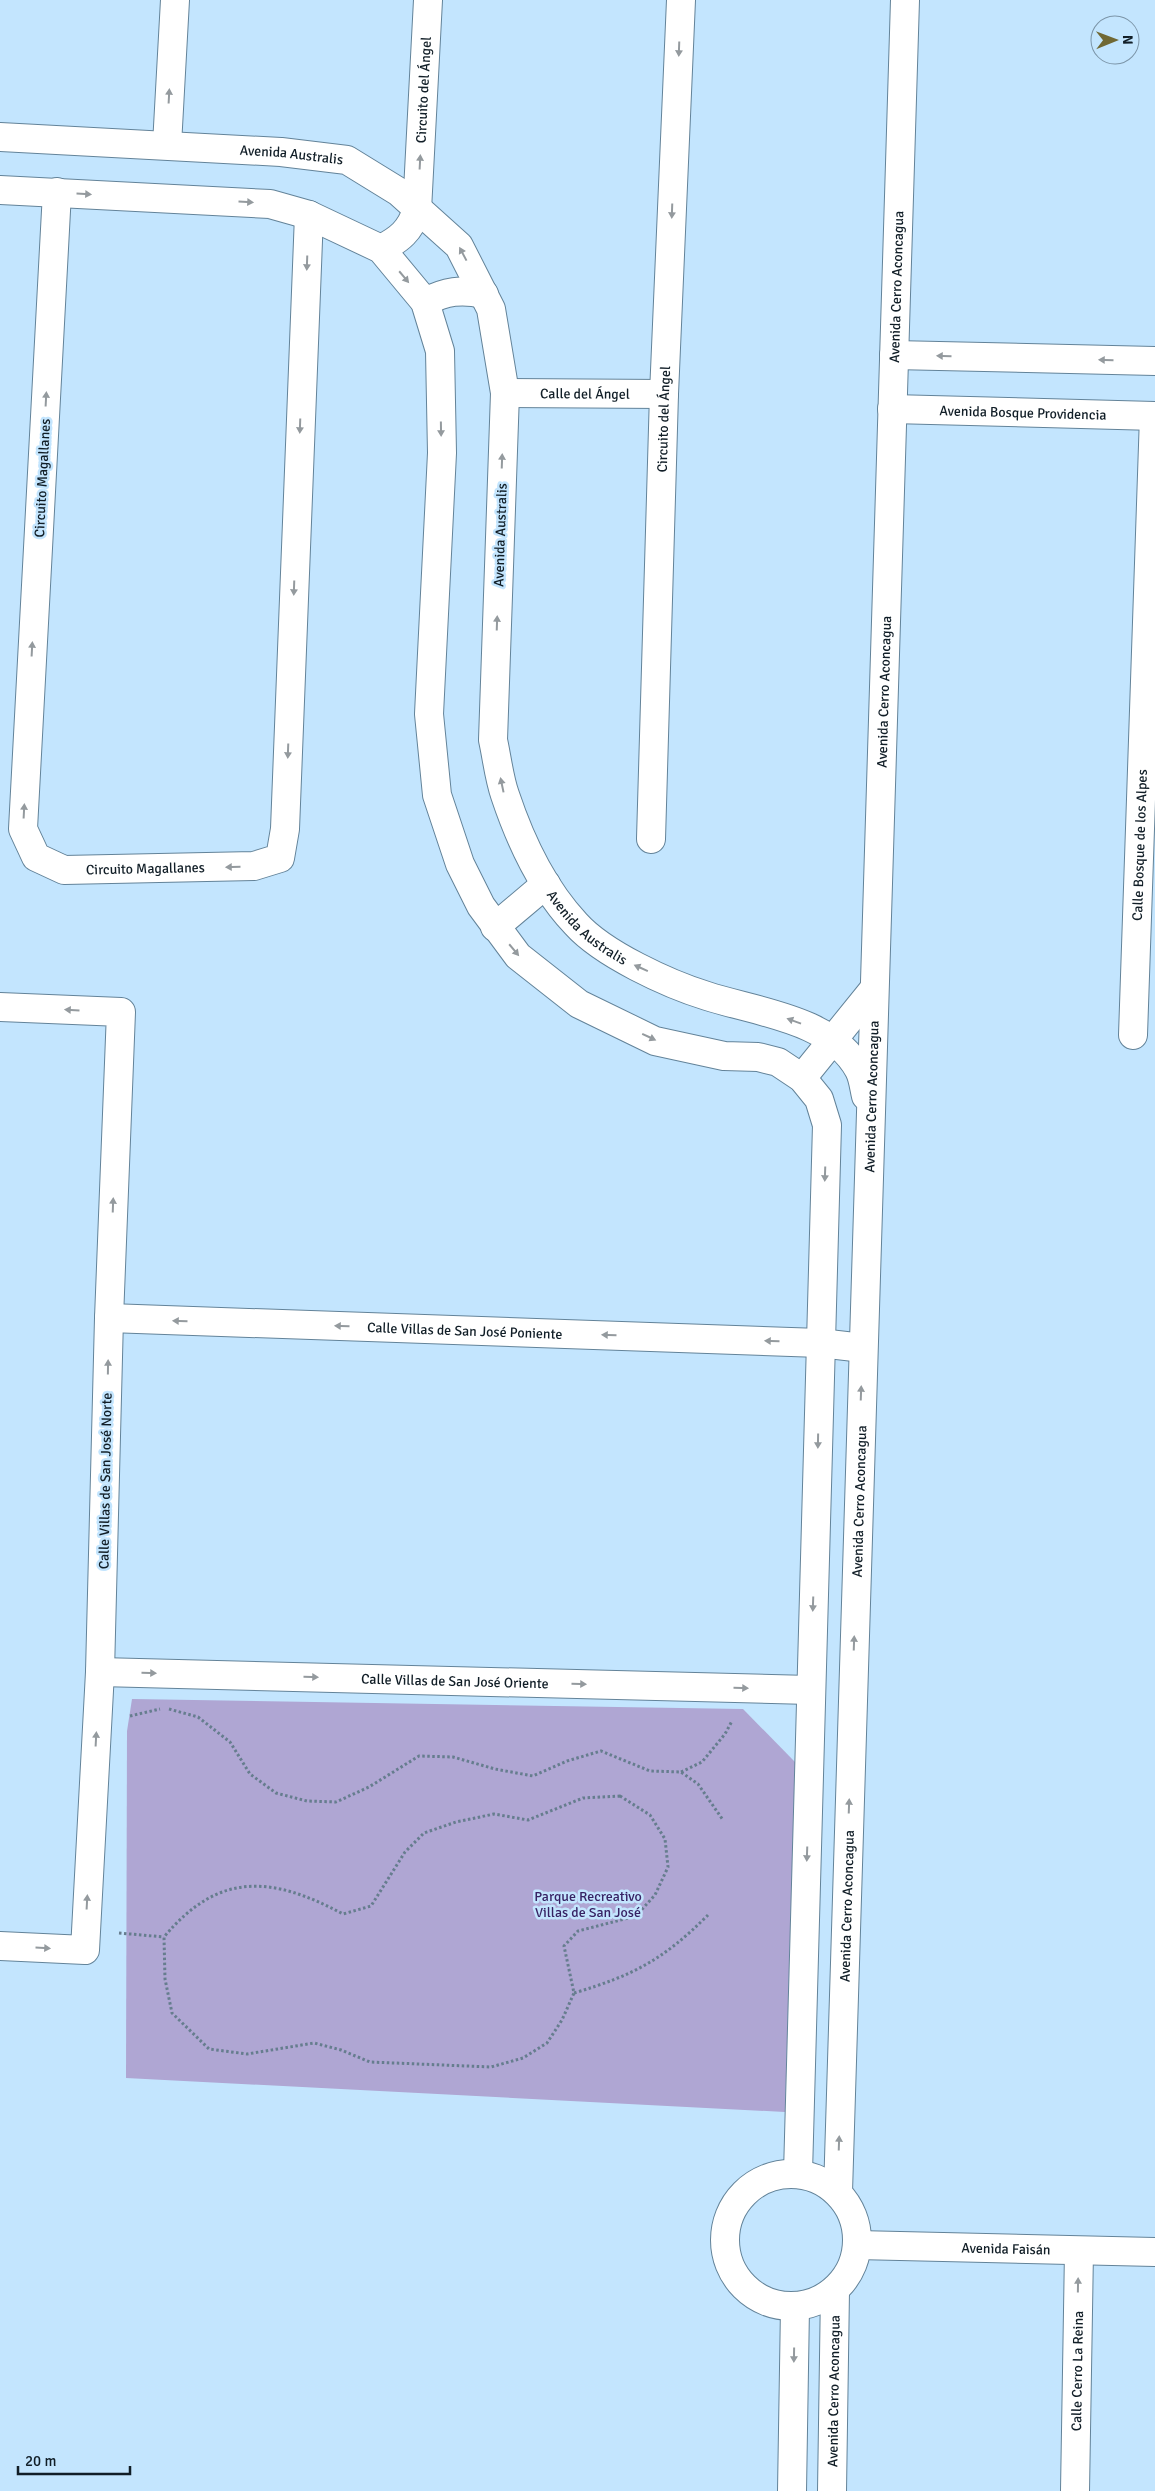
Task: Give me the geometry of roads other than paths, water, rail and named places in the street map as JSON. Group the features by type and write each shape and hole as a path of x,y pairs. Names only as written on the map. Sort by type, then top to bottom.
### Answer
{"street":[{"path":"166,145 175,0"},
{"name":"Circuito del Ángel","path":"417,210 428,0"},
{"name":"Circuito del Ángel","path":"652,838 664,394 681,0"},
{"name":"Avenida Cerro Aconcagua","path":"838,2192 869,1122 905,0"},
{"name":"Avenida Australis","path":"0,137 281,152 347,160 399,192 459,246 492,309 505,393 493,740 504,794 518,831 546,884 576,924 621,959 705,996 791,1019 819,1031 832,1041 859,1070 866,1095 869,1122"},
{"path":"0,190 270,204 309,215 381,249 425,302 440,351 442,453 429,714 437,795 460,864 495,927 518,956 579,1004 655,1041 714,1054 758,1057 778,1062 802,1078 819,1099 826,1125 798,2173"},
{"name":"Circuito Magallanes","path":"57,192 23,829 36,857 64,870 254,866 280,858 285,829 309,215"},
{"path":"381,249 395,242 409,230 417,210"},
{"path":"425,302 446,292 463,290 484,294"},
{"path":"894,354 1155,361"},
{"name":"Calle del Ángel","path":"505,393 664,394"},
{"name":"Avenida Bosque Providencia","path":"892,409 1155,416"},
{"name":"Calle Bosque de los Alpes","path":"1133,1035 1155,416"},
{"path":"495,927 546,884"},
{"path":"802,1078 874,989"},
{"name":"Calle Villas de San José Norte","path":"0,1006 121,1012 109,1318 100,1672 86,1940 0,1946"},
{"name":"Calle Villas de San José Poniente","path":"109,1318 820,1342 863,1348"},
{"path":"817,1488 858,1492"},
{"name":"Calle Villas de San José Oriente","path":"100,1672 810,1690"},
{"path":"809,1766 850,1770"},
{"path":"801,2070 841,2074"},
{"path":"798,2173 820,2179 838,2192 850,2209 857,2231 857,2245 849,2273 835,2290 817,2302 795,2306 773,2304 754,2294 738,2280 728,2260 725,2238 729,2217 740,2197 756,2183 777,2175 798,2173"},
{"name":"Avenida Faisán","path":"857,2245 1155,2252"},
{"name":"Calle Cerro La Reina","path":"1074,2491 1079,2251"},
{"name":"Avenida Cerro Aconcagua","path":"832,2491 835,2290"},
{"path":"792,2491 795,2306"}],"park label":[{"name":"Parque Recreativo Villas de San José","path":"588,1904"}]}
